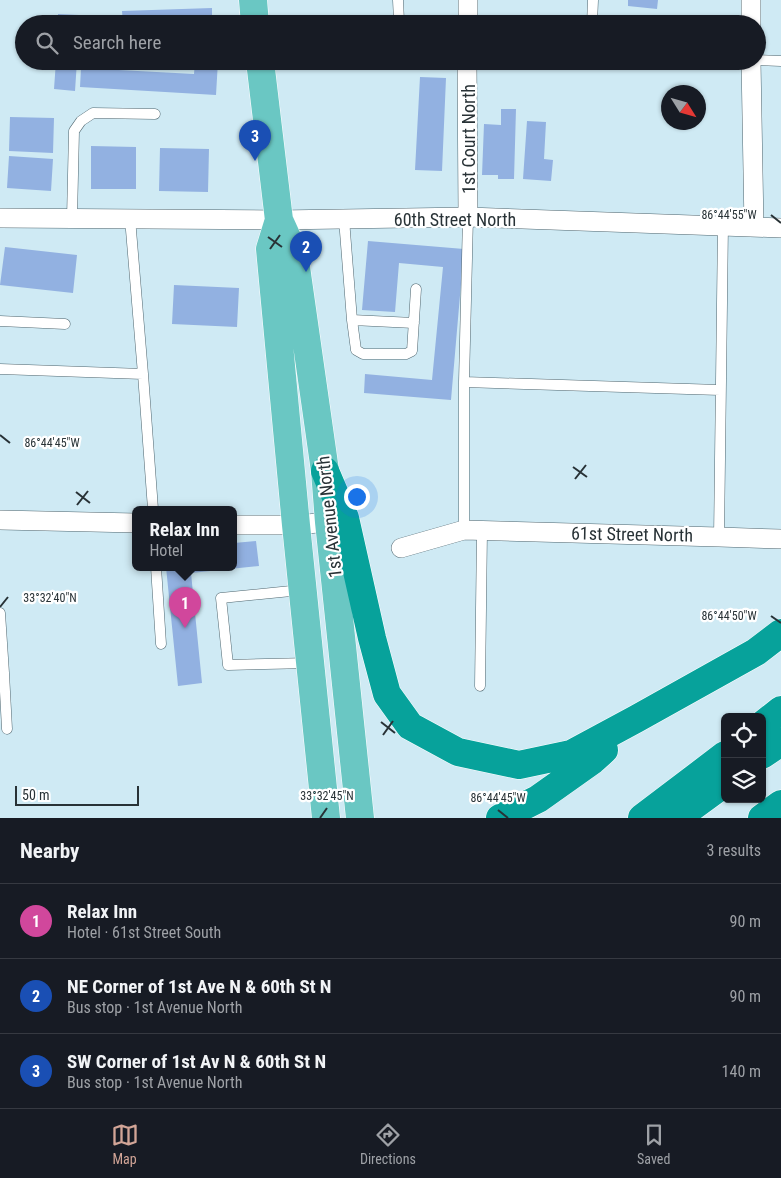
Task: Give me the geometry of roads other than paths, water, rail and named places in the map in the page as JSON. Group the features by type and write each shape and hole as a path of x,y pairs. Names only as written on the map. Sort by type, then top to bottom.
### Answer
{"highway":[{"path":"325,472 345,518 372,638 387,694 410,726 458,752 519,765 571,754 756,652 781,633"},
{"path":"766,722 781,710"},
{"path":"500,818 538,799 593,760 636,719"},
{"path":"766,752 781,742"},
{"path":"642,818 721,758"},
{"path":"677,818 721,786"},
{"path":"762,818 781,804"}],"main road":[{"path":"252,0 254,15"},
{"name":"1st Avenue North","path":"261,70 279,220 294,254 325,472 360,818"},
{"name":"1st Avenue North","path":"279,220 270,250 302,590 326,818"}],"street":[{"path":"468,0 468,15"},
{"path":"751,0 751,15"},
{"name":"1st Court North","path":"467,70 468,217"},
{"path":"750,70 754,227"},
{"name":"60th Street North","path":"0,218 279,220 468,217 781,228"},
{"path":"0,520 132,523"},
{"path":"237,524 296,525 329,522"},
{"name":"61st Street North","path":"401,548 473,531 781,539"}],"lane":[{"path":"398,0 399,15"},
{"path":"592,15 593,0"},
{"path":"766,60 781,60"},
{"path":"72,218 74,131 81,121 93,114 154,114"},
{"path":"468,217 464,382 480,686"},
{"path":"130,218 153,506"},
{"path":"344,219 356,350 363,354 406,354 412,350 416,289"},
{"path":"719,537 723,225"},
{"path":"352,320 414,323"},
{"path":"0,321 65,324"},
{"path":"0,369 143,374"},
{"path":"464,382 720,390"},
{"path":"156,571 161,644"},
{"path":"302,590 221,598 228,665 310,663"},
{"path":"0,613 7,730"}],"place":[{"name":"SW Corner of 1st Av N & 60th St N","path":"255,161"},
{"name":"NE Corner of 1st Ave N & 60th St N","path":"306,272"},
{"name":"Relax Inn","path":"185,628"}]}
